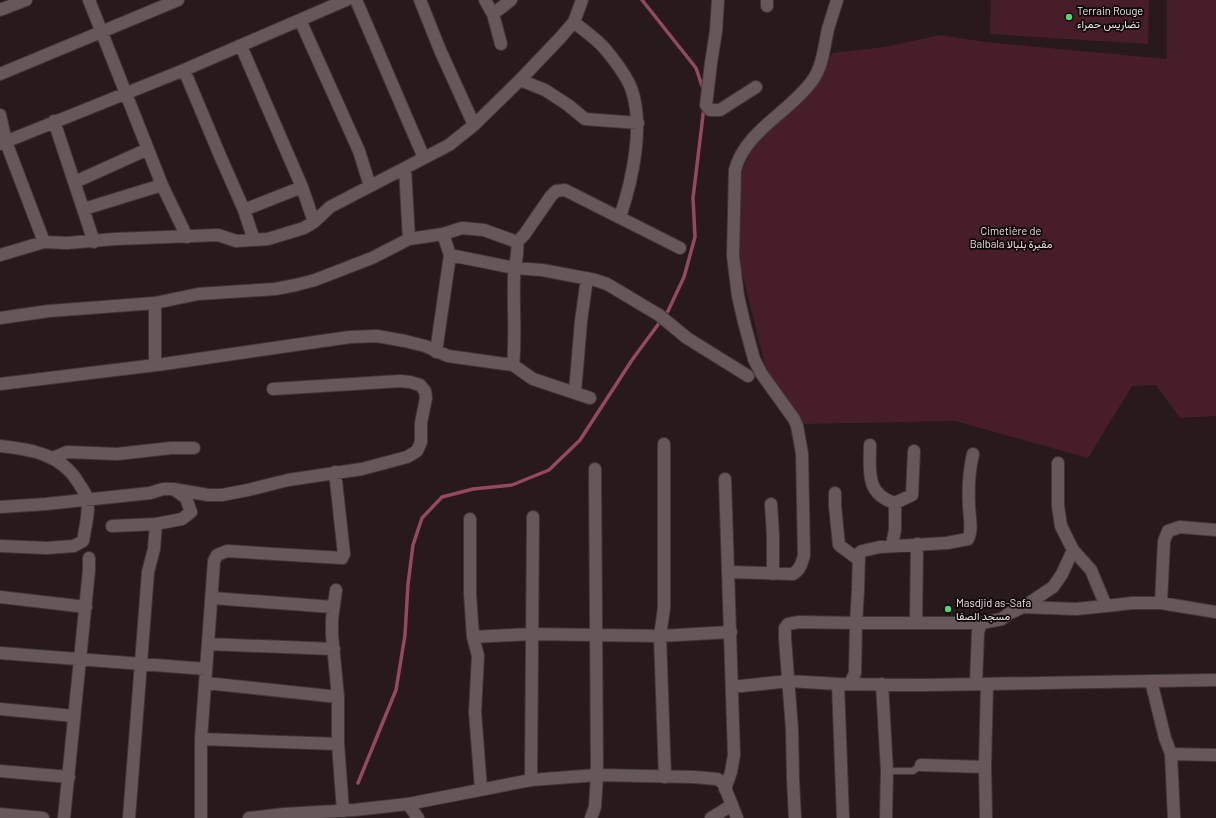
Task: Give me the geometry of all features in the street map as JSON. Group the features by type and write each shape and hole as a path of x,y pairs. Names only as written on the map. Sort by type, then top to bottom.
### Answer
{"street":[{"path":"0,10 26,0"},
{"path":"89,0 162,185 187,237"},
{"path":"0,74 178,0"},
{"path":"3,143 54,121 184,70 346,0"},
{"path":"356,0 424,158"},
{"path":"420,0 440,50 474,125"},
{"path":"485,0 493,14 500,44"},
{"path":"493,14 511,0"},
{"path":"0,254 44,242 94,242 115,239 218,235 236,240 254,240 282,235 304,228 314,222 330,207 449,144 474,125 520,80 574,22 582,0"},
{"path":"718,0 717,24 706,105 710,110 720,110 756,87"},
{"path":"728,572 793,574 797,572 802,563 804,547 802,453 797,426 794,419 761,373 754,359 744,322 738,296 733,256 735,170 743,150 755,136 804,91 817,74 821,64 837,0"},
{"path":"300,20 359,151 370,186"},
{"path":"574,22 605,49 623,74 634,97 638,123 633,168 629,192 620,217"},
{"path":"241,46 302,187 314,222"},
{"path":"184,70 220,158 244,210 254,240"},
{"path":"520,80 545,90 568,105 586,120 638,123"},
{"path":"0,115 3,143 44,242"},
{"path":"54,121 94,242"},
{"path":"75,182 148,149"},
{"path":"405,168 408,239"},
{"path":"84,209 162,185"},
{"path":"244,210 302,187"},
{"path":"513,364 514,268 517,254 517,242 524,235 556,191 565,190 680,248"},
{"path":"0,318 49,311 155,303 198,294 275,289 296,285 315,280 372,258 408,239 443,234 462,228 484,230 517,242"},
{"path":"436,352 450,255 443,234"},
{"path":"450,255 514,268 542,270 587,278 611,286 663,318 687,338 748,376"},
{"path":"575,392 581,321 587,278"},
{"path":"155,303 155,365"},
{"path":"0,384 155,365 350,337 377,336 425,346 448,356 513,364 533,379 590,398"},
{"path":"0,507 46,504 150,493 163,489 174,489 208,495 222,495 288,480 362,469 407,457 417,451 421,442 421,423 426,398 425,391 420,385 400,381 273,389"},
{"path":"664,444 664,608 660,636 665,776"},
{"path":"870,445 870,474 873,488 885,500 895,503 912,495 914,451"},
{"path":"0,446 31,451 53,458 64,465 73,474 87,499 87,517 83,541 74,546 47,548 0,546"},
{"path":"53,458 67,452 117,454 171,448 194,448"},
{"path":"850,684 855,673 859,553 892,546 947,543 968,539 970,528 969,478 973,454"},
{"path":"1058,463 1059,517 1061,526 1073,550 1091,570 1106,606"},
{"path":"591,818 596,801 597,775 595,469"},
{"path":"201,818 201,739 212,598 213,563 217,555 227,551 342,558 344,554 335,472"},
{"path":"725,479 734,755 726,789"},
{"path":"112,526 156,524 182,519 191,512 186,498 174,489"},
{"path":"834,493 838,546 859,560"},
{"path":"892,546 895,530 895,503"},
{"path":"771,504 773,574"},
{"path":"531,780 533,517"},
{"path":"470,519 470,594 473,637 478,656 475,712 481,789"},
{"path":"129,818 148,572 154,549 156,524"},
{"path":"1161,603 1164,541 1168,531 1180,527 1216,530"},
{"path":"916,623 917,544"},
{"path":"795,818 792,729 785,633 788,624 799,622 981,623 1002,619 1053,587 1058,581 1073,550"},
{"path":"64,818 86,607 89,570 88,558"},
{"path":"336,590 333,607 332,635 338,697 338,744 349,814"},
{"path":"0,597 86,607"},
{"path":"212,598 333,607"},
{"path":"1023,607 1076,608 1161,603 1216,612"},
{"path":"981,623 978,632 986,818"},
{"path":"473,637 531,634 660,636 731,632"},
{"path":"208,644 334,649"},
{"path":"0,653 206,669"},
{"path":"732,688 789,681 838,684 927,685 1216,680"},
{"path":"1151,681 1165,738 1171,754 1174,818"},
{"path":"206,683 338,697"},
{"path":"838,684 843,818"},
{"path":"882,684 887,771 886,818"},
{"path":"0,709 74,716"},
{"path":"201,739 338,744"},
{"path":"1171,754 1216,755"},
{"path":"921,765 985,767"},
{"path":"0,771 69,777"},
{"path":"249,818 284,814 349,814 531,780 597,775 665,776 717,779 722,782 726,789 737,818"},
{"path":"408,804 418,818"},
{"path":"711,818 732,805"},
{"path":"0,814 43,818"}],"lane":[{"path":"887,771 913,771 921,765"}],"green space":[{"name":"Terrain Rouge تضاريس حمراء","path":"991,0 1149,0 1148,44 990,34"},
{"name":"Cimetière de Balbala مقبرة بلبالا","path":"1167,0 1216,0 1216,416 1180,418 1156,385 1132,386 1088,458 955,421 804,424 773,398 739,261 737,179 763,129 817,84 832,53 885,47 940,35 985,42 1167,59"}],"waterway":[{"path":"642,0 696,68 703,89"},
{"path":"358,783 396,690 405,635 408,584 413,545 422,518 442,497 473,489 512,485 549,470 580,440 632,360 668,311 684,277 695,237 693,198 704,107"}],"place":[{"name":"Terrain Rouge تضاريس حمراء","path":"1069,17"},
{"name":"Masdjid as-Safa مسجد الصفا","path":"948,609"}]}
